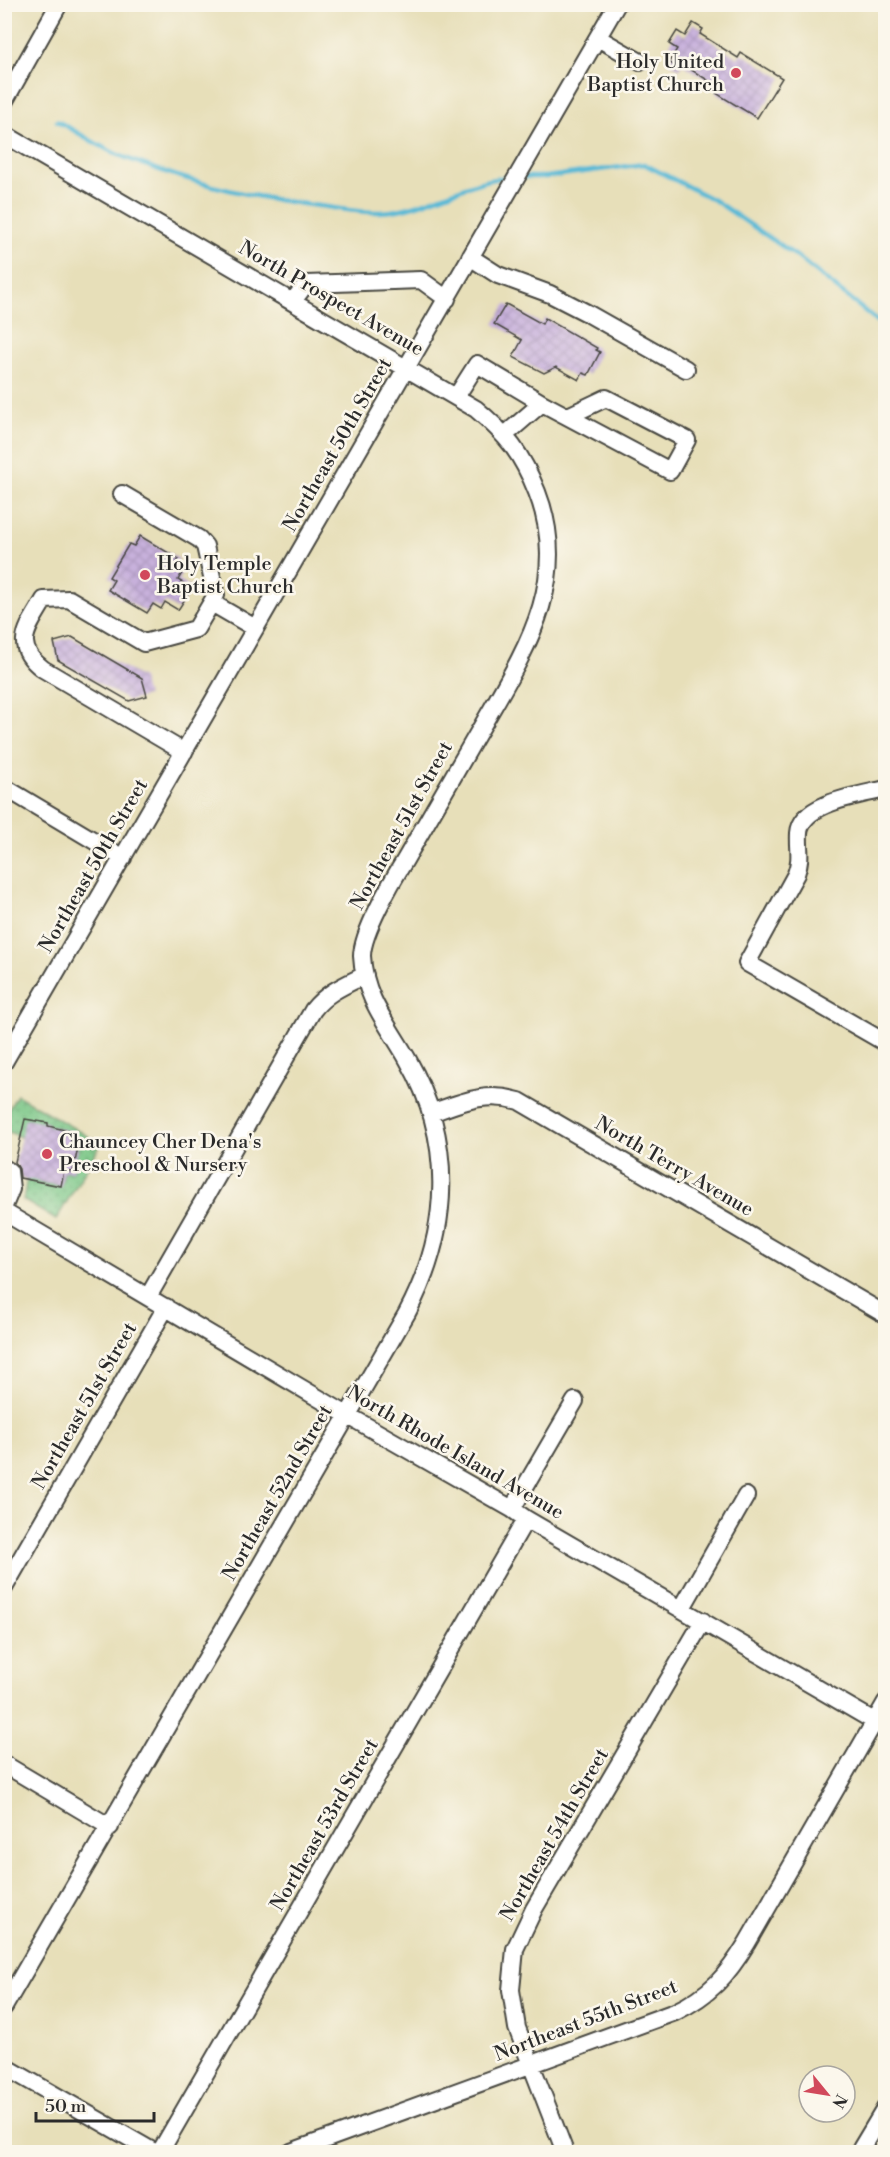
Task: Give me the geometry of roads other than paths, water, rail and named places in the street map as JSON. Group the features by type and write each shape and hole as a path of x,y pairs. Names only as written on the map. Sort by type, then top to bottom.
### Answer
{"street":[{"path":"4,102 59,4"},
{"name":"Northeast 50th Street","path":"4,1062 617,4"},
{"path":"598,38 640,62"},
{"name":"North Prospect Avenue","path":"4,134 476,409 505,435 524,461 546,514 550,542 549,571"},
{"path":"470,257 498,275 550,294 686,369"},
{"path":"293,301 306,284 421,280 447,299"},
{"path":"456,397 477,364 542,403 670,471 687,440 606,398 568,416"},
{"path":"505,435 542,403"},
{"path":"122,494 203,542 216,595 196,629 144,643 69,600 44,600 24,640 28,654 43,669 184,752"},
{"name":"Northeast 51st Street","path":"365,975 362,954 374,919 389,888 526,648 544,602 549,571"},
{"path":"212,603 255,628"},
{"path":"4,787 123,858"},
{"path":"885,789 822,806 807,815 799,831 801,862 747,963 885,1043"},
{"path":"148,1297 321,998 365,975"},
{"name":"Northeast 52nd Street","path":"4,2007 407,1313 429,1264 441,1209 442,1174 431,1113 412,1068 375,1007 365,975"},
{"name":"North Terry Avenue","path":"431,1113 479,1097 504,1096 519,1101 885,1315"},
{"path":"4,1168 9,1171 10,1190 4,1206"},
{"name":"North Rhode Island Avenue","path":"4,1212 347,1415 880,1725"},
{"name":"Northeast 51st Street","path":"4,1588 166,1307"},
{"path":"512,1509 575,1401"},
{"path":"682,1608 746,1496"},
{"name":"Northeast 53rd Street","path":"160,2152 526,1519"},
{"name":"Northeast 54th Street","path":"565,2152 517,2028 511,1990 515,1949 534,1909 703,1621"},
{"name":"Northeast 55th Street","path":"291,2152 675,2012 707,1994 733,1966 880,1725 885,1702"},
{"path":"4,1764 110,1827"},
{"path":"4,2066 154,2152"},
{"path":"859,2152 885,2107"}],"waterway":[{"path":"57,121 113,152 194,181 294,203 346,210 373,212 407,208 482,182 513,177"},
{"path":"521,177 546,177 644,164 714,200 795,255 886,328"}],"place":[{"name":"Holy United Baptist Church","path":"736,73"},
{"name":"Holy Temple Baptist Church","path":"145,575"},
{"name":"Chauncey Cher Dena's Preschool & Nursery","path":"47,1154"}]}
